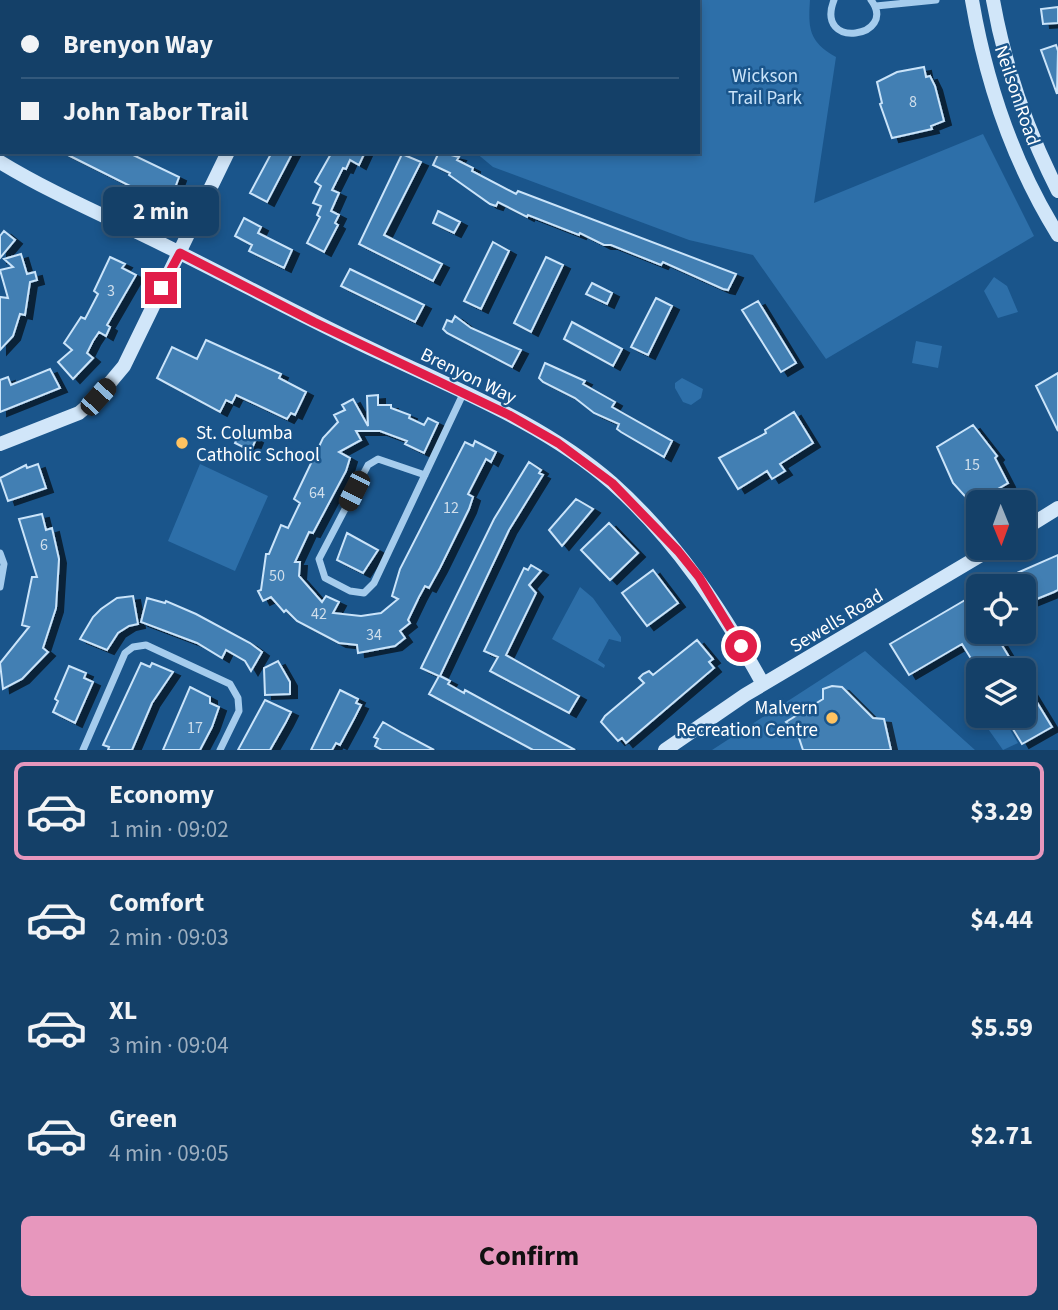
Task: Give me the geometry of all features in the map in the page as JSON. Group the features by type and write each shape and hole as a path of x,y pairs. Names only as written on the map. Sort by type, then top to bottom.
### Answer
{"street":[{"path":"834,0 832,21 841,32 854,35 867,31 875,20 874,3 936,0"},
{"name":"Neilson Road","path":"972,0 978,36 1001,116 1020,161 1058,235"},
{"name":"Neilson Road","path":"993,0 1011,79 1040,155 1058,191"},
{"path":"0,444 79,413 98,397 124,366 227,154"},
{"name":"Brenyon Way","path":"0,162 46,188 546,436 612,483 678,551 699,577 763,684"},
{"path":"425,475 378,459 368,465 319,559 325,578 350,591 364,593 374,583 425,475 463,394"},
{"path":"1036,522 1058,508"},
{"path":"0,553 4,564 0,587"},
{"name":"Sewells Road","path":"665,750 700,723 763,684 973,560"},
{"path":"83,750 125,653 133,647 143,645 151,646 230,684 238,698 239,711 220,750"}],"green space":[{"name":"Wickson Trail Park","path":"700,0 810,0 809,19 812,34 820,46 836,57 814,203 983,134 1034,236 826,359 753,255 689,240 493,167 477,154 700,154"},
{"path":"994,277 1007,286 1018,312 998,318 984,291"},
{"path":"916,341 942,346 938,368 912,363"},
{"path":"682,378 703,389 701,398 691,405 683,402 675,388 675,383"},
{"path":"200,464 268,496 235,571 168,541"},
{"path":"580,587 593,598 621,637 621,642 609,639 598,660 605,665 604,668 552,639"},
{"path":"865,651 975,750 712,750"},
{"path":"987,728 1009,728 1018,743 1003,750"}],"building":[{"path":"1058,7 1058,23 1043,24 1041,9"},
{"path":"1056,45 1058,51 1057,94 1041,50"},
{"path":"924,67 926,77 930,76 935,86 944,121 931,126 932,129 892,138 880,104 882,103 877,82 897,72"},
{"path":"66,154 131,154 179,177 175,188 178,190 170,206"},
{"path":"271,154 292,154 267,202 250,193"},
{"path":"331,154 364,154 359,165 350,160 332,190 339,193 331,211 339,215 335,223 338,225 324,252 307,243 320,217 317,215 321,206 313,203 321,186 315,182"},
{"path":"402,154 421,162 384,235 442,264 433,281 359,244"},
{"path":"438,154 459,157 457,160 473,168 472,171 516,194 518,191 736,274 728,290 723,289 663,262 661,265 611,245 604,245 580,233 579,235 528,215 527,217 498,202 496,206 490,204 449,175 450,173 433,165"},
{"path":"438,211 460,222 454,233 433,223"},
{"path":"244,218 261,227 258,233 292,250 284,268 249,251 252,245 235,236"},
{"path":"4,231 15,240 0,258 0,236"},
{"path":"493,242 509,251 481,309 464,301"},
{"path":"21,254 27,274 35,272 37,280 30,282 25,315 20,314 13,336 0,350 0,297 8,298 0,270 13,267 4,259"},
{"path":"110,257 125,264 122,268 136,275 107,325 110,327 106,336 99,332 93,341 87,353 93,358 73,379 58,362 72,350 64,343 81,317 85,319 98,294 94,291"},
{"path":"546,257 563,265 531,332 514,323"},
{"path":"350,269 424,305 415,322 341,286"},
{"path":"592,283 612,293 607,304 586,294"},
{"path":"656,298 672,306 648,355 631,347"},
{"path":"758,301 796,363 781,372 742,310"},
{"path":"455,316 471,328 521,350 512,367 447,333 443,329 447,320 452,322"},
{"path":"572,322 622,349 613,366 564,339"},
{"path":"206,340 281,374 279,378 306,392 295,415 291,413 287,419 236,395 232,403 226,400 220,412 157,378 172,347 197,359"},
{"path":"545,363 585,381 583,384 615,402 612,407 672,441 664,457 621,432 617,429 619,424 594,413 575,398 543,382 539,378"},
{"path":"50,369 60,388 0,412 0,380 8,377 11,385"},
{"path":"1058,373 1058,431 1036,386"},
{"path":"378,395 378,405 391,405 391,408 410,415 409,418 424,425 428,418 438,423 424,453 405,444 407,441 380,431 356,431 361,440 339,452 350,458 346,471 313,533 309,532 295,562 300,562 299,576 322,602 326,596 339,602 333,613 361,616 381,613 398,599 392,596 400,569 465,442 473,446 475,441 496,452 491,462 486,459 468,494 473,497 469,509 440,568 429,588 425,586 408,620 410,623 400,631 405,638 395,646 358,653 357,645 339,643 297,621 286,610 284,612 271,597 263,601 258,591 261,590 266,554 269,554 281,525 288,528 300,503 294,499 323,438 338,422 334,415 345,410 342,405 353,399 368,426 367,396"},
{"path":"794,412 813,443 780,464 785,471 772,479 767,471 738,489 719,458 766,433 765,430"},
{"path":"973,425 997,456 995,458 1008,483 996,490 966,490 966,497 953,483 937,447"},
{"path":"241,431 256,439 251,451 235,443"},
{"path":"529,462 541,470 539,473 543,475 509,530 440,676 464,693 465,690 575,750 533,750 429,694 439,676 421,668 494,519"},
{"path":"38,464 46,488 8,501 0,478 26,465 27,468"},
{"path":"576,499 593,509 562,546 549,530"},
{"path":"42,514 46,530 52,528 59,559 56,608 43,648 48,652 22,679 3,689 0,663 29,627 22,625 32,577 37,577 19,519"},
{"path":"609,523 638,553 610,580 581,550"},
{"path":"347,533 378,550 363,573 337,560"},
{"path":"1058,555 1058,590 1036,599 1036,574 1017,573"},
{"path":"531,565 541,571 529,585 536,593 506,655 579,696 569,713 490,671 498,657 484,651 524,568 528,570"},
{"path":"653,570 678,603 647,626 622,593"},
{"path":"133,596 138,624 118,633 107,650 80,639 101,609 117,598"},
{"path":"147,598 165,603 166,601 196,614 250,643 262,652 251,671 245,661 226,650 222,658 197,643 141,622"},
{"path":"966,600 966,644 1001,644 1010,658 971,658 962,644 909,675 890,644"},
{"path":"697,640 713,659 709,662 714,668 626,743 622,738 618,741 601,722 605,716 644,683 639,678 643,674 649,671 653,675"},
{"path":"278,661 290,682 290,694 265,695 264,668"},
{"path":"141,663 150,667 152,663 173,672 152,703 132,750 108,750 109,747 103,745"},
{"path":"69,666 86,673 84,678 93,682 75,723 53,712 58,701 55,699"},
{"path":"190,687 210,697 210,703 219,707 212,727 200,750 163,750"},
{"name":"Malvern Recreation Centre","path":"842,687 873,718 884,719 891,750 803,750 798,735 786,722 823,699 823,689"},
{"path":"340,690 358,699 356,703 361,705 340,745 336,743 332,750 311,750"},
{"path":"265,700 291,712 286,722 270,750 238,750"},
{"path":"1036,701 1052,727 1022,744 1012,728 1036,728"},
{"path":"383,722 434,750 382,750 375,746 378,739 374,737"}],"place":[{"name":"St. Columba Catholic School","path":"182,443"},
{"name":"Malvern Recreation Centre","path":"832,718"}],"route":[{"path":"161,288 180,253 314,322 509,415 558,443 612,483 678,551 699,577 741,646"}]}
